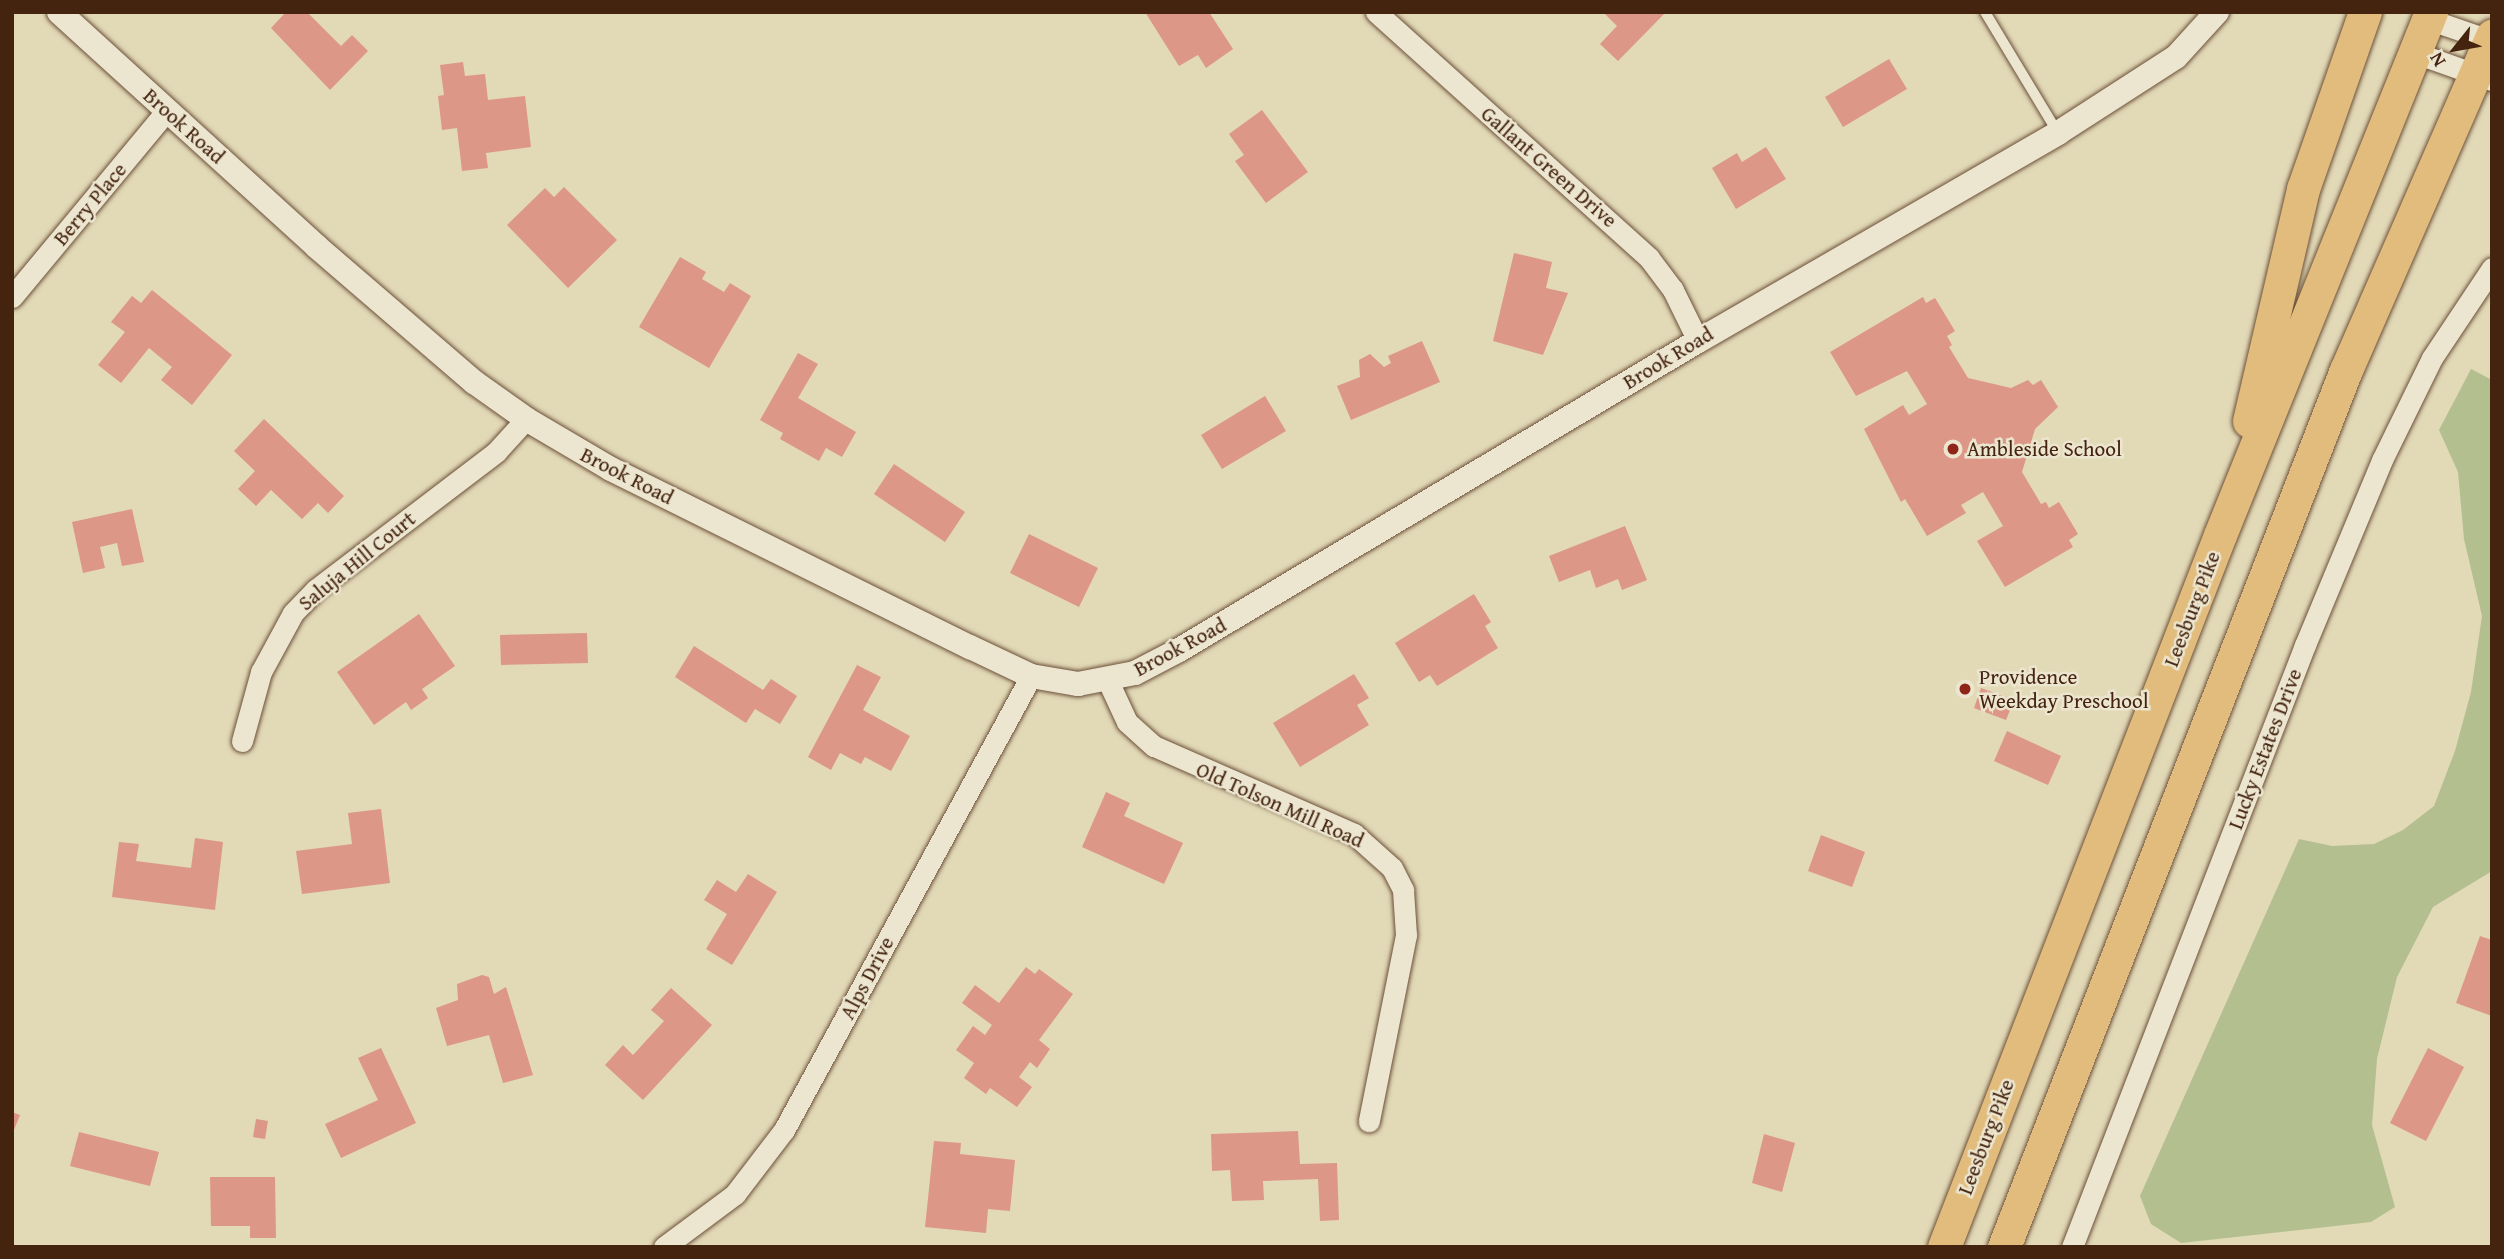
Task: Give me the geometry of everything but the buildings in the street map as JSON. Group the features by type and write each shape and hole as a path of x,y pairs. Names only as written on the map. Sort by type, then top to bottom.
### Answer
{"highway":[{"path":"2220,536 2303,190 2365,12"},
{"name":"Leesburg Pike","path":"1944,1247 2220,536 2428,14"},
{"path":"2004,1247 2346,370 2484,77 2491,39"}],"street":[{"name":"Brook Road","path":"59,12 376,298 474,382 526,419 611,469 1031,676 1078,684 1108,681 1135,673 1179,650 1698,341 2058,133 2176,57 2217,12"},
{"name":"Gallant Green Drive","path":"1376,12 1649,258 1673,290 1698,341"},
{"path":"2428,14 2491,39"},
{"path":"2413,52 2484,77"},
{"name":"Berry Place","path":"12,297 167,110"},
{"name":"Lucky Estates Drive","path":"2079,1245 2305,645 2382,460 2432,358 2492,268"},
{"name":"Saluja Hill Court","path":"242,741 261,672 293,613 315,590 496,452 526,419"},
{"name":"Alps Drive","path":"663,1247 690,1240 735,1194 784,1130 1031,676"},
{"name":"Old Tolson Mill Road","path":"1108,681 1127,722 1154,746 1354,834 1392,868 1403,890 1406,935 1369,1121"}],"lane":[{"path":"1985,12 2058,133"}],"green space":[{"path":"2471,369 2492,380 2492,871 2433,907 2397,977 2377,1059 2372,1125 2395,1207 2371,1222 2181,1243 2151,1224 2140,1196 2299,839 2332,846 2374,844 2403,830 2434,806 2455,751 2471,692 2482,616 2464,539 2458,472 2439,430"}],"place":[{"name":"Ambleside School","path":"1953,449"},
{"name":"Providence Weekday Preschool","path":"1965,689"}]}
